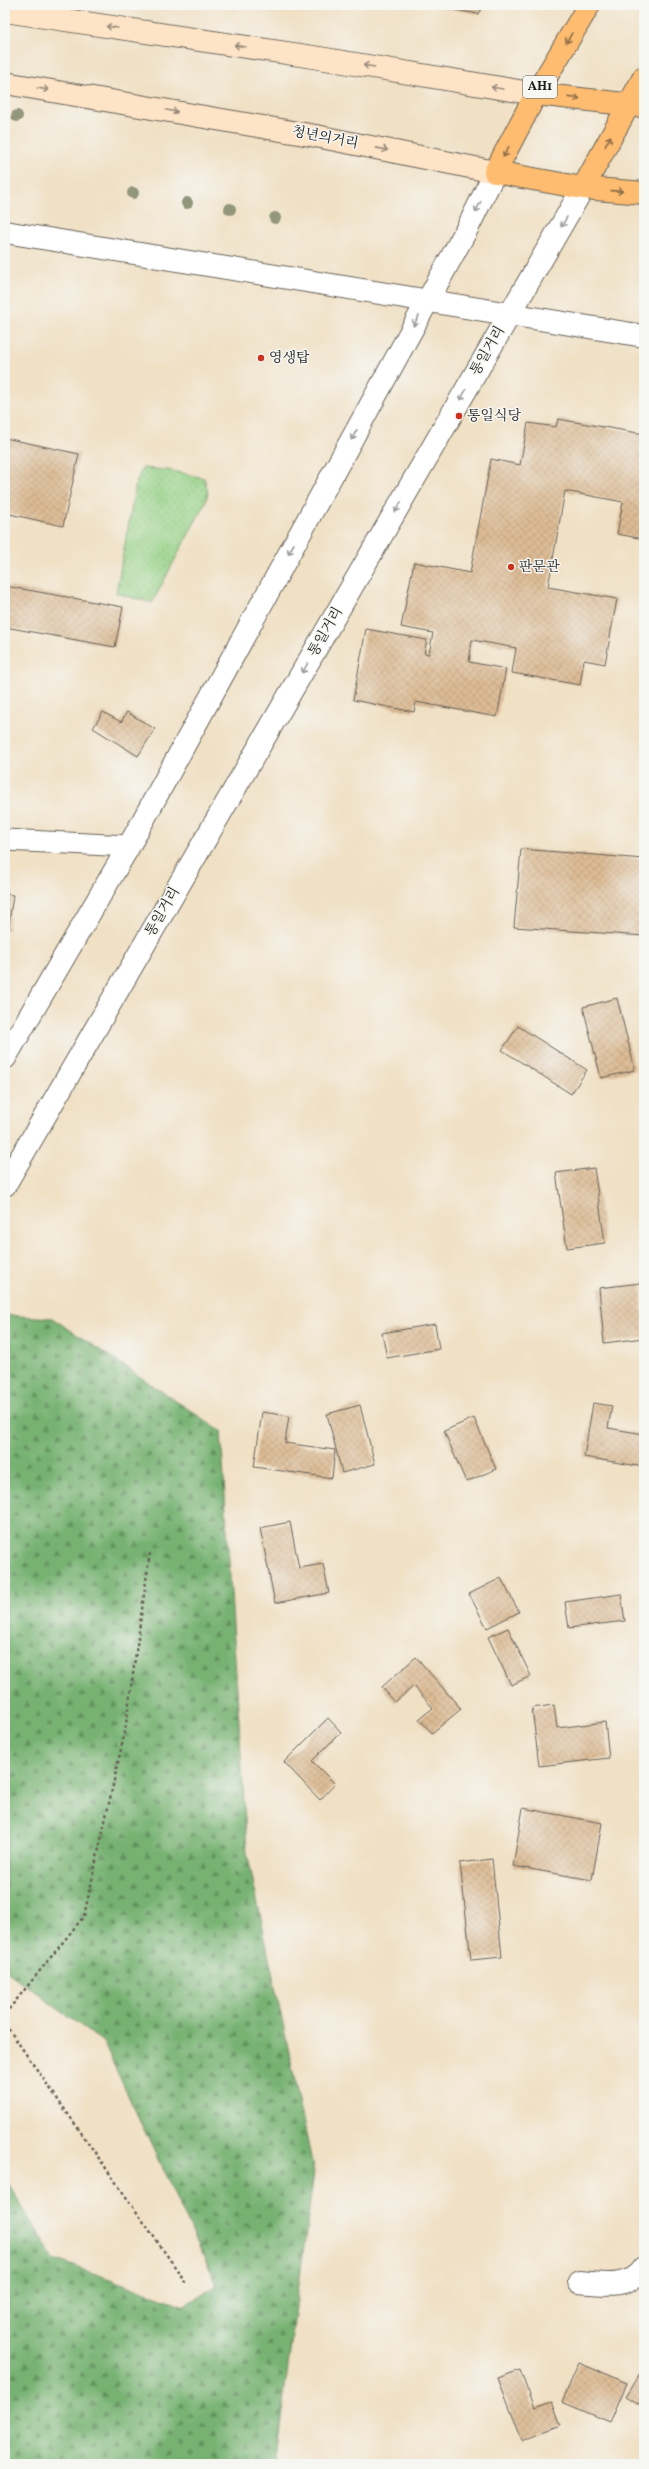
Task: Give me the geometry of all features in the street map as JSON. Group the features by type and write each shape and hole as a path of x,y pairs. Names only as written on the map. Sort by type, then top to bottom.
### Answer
{"main road":[{"name":"AH1","path":"495,172 536,94 589,5"},
{"path":"5,11 313,57 536,94 636,105"},
{"name":"통일거리","path":"583,188 636,105 644,77"},
{"name":"청년의거리","path":"5,83 316,136 583,188 644,193"}],"street":[{"path":"5,1058 129,846 427,302 495,172"},
{"name":"통일거리","path":"5,1184 583,188"},
{"path":"5,232 427,302 644,336"},
{"path":"579,2282 617,2285 640,2274 644,2268"}],"lane":[{"path":"5,840 129,846"}],"path":[{"path":"5,2014 84,1916 125,1731 150,1552"},
{"path":"5,2024 187,2284"}],"green space":[{"path":"142,468 168,470 204,478 208,493 205,503 152,603 116,593 136,483"},
{"path":"5,1315 52,1318 221,1431 247,1852 314,2172 275,2464 5,2464 5,2179 54,2259 185,2306 217,2285 103,2042 5,1970"}],"building":[{"path":"428,5 484,5 478,14"},
{"name":"판문관","path":"558,419 644,434 644,539 617,534 623,502 565,491 548,587 617,599 605,664 584,660 580,685 512,673 516,648 472,640 469,662 506,669 497,717 416,702 414,712 353,700 366,629 427,640 424,653 429,654 433,633 401,627 414,562 470,573 491,459 520,465 528,423 556,427"},
{"path":"5,438 79,454 63,526 5,513"},
{"path":"5,586 123,607 115,647 5,627"},
{"path":"103,712 121,722 127,712 155,729 138,756 93,728"},
{"path":"521,849 644,859 644,936 514,927"},
{"path":"5,894 13,895 8,930 5,930"},
{"path":"617,998 635,1070 601,1078 583,1007"},
{"path":"518,1026 587,1070 571,1094 502,1050"},
{"path":"594,1168 605,1243 567,1248 556,1173"},
{"path":"641,1283 644,1338 604,1343 599,1288"},
{"path":"435,1324 439,1349 387,1358 382,1333"},
{"path":"593,1403 612,1406 608,1428 644,1434 644,1467 584,1457"},
{"path":"360,1405 375,1464 342,1473 327,1414"},
{"path":"262,1412 289,1416 285,1443 335,1450 332,1478 254,1467"},
{"path":"474,1418 496,1469 466,1482 444,1431"},
{"path":"290,1522 299,1568 323,1564 329,1593 275,1603 260,1528"},
{"path":"501,1578 519,1612 487,1628 469,1594"},
{"path":"621,1594 625,1621 569,1628 565,1602"},
{"path":"508,1628 531,1676 511,1685 488,1637"},
{"path":"416,1657 461,1709 432,1733 419,1719 433,1708 414,1686 395,1702 382,1687"},
{"path":"554,1705 557,1728 605,1722 609,1758 539,1766 532,1708"},
{"path":"328,1718 341,1732 312,1761 335,1784 320,1800 284,1762"},
{"path":"523,1808 602,1823 592,1880 513,1866"},
{"path":"492,1859 502,1957 471,1960 460,1863"},
{"path":"579,2363 627,2383 610,2422 562,2402"},
{"path":"644,2367 644,2407 626,2396"},
{"path":"520,2370 534,2408 552,2402 561,2425 522,2440 498,2378"}],"place":[{"name":"영생탑","path":"261,358"},
{"name":"통일식당","path":"459,416"},
{"name":"판문관","path":"511,567"}]}
